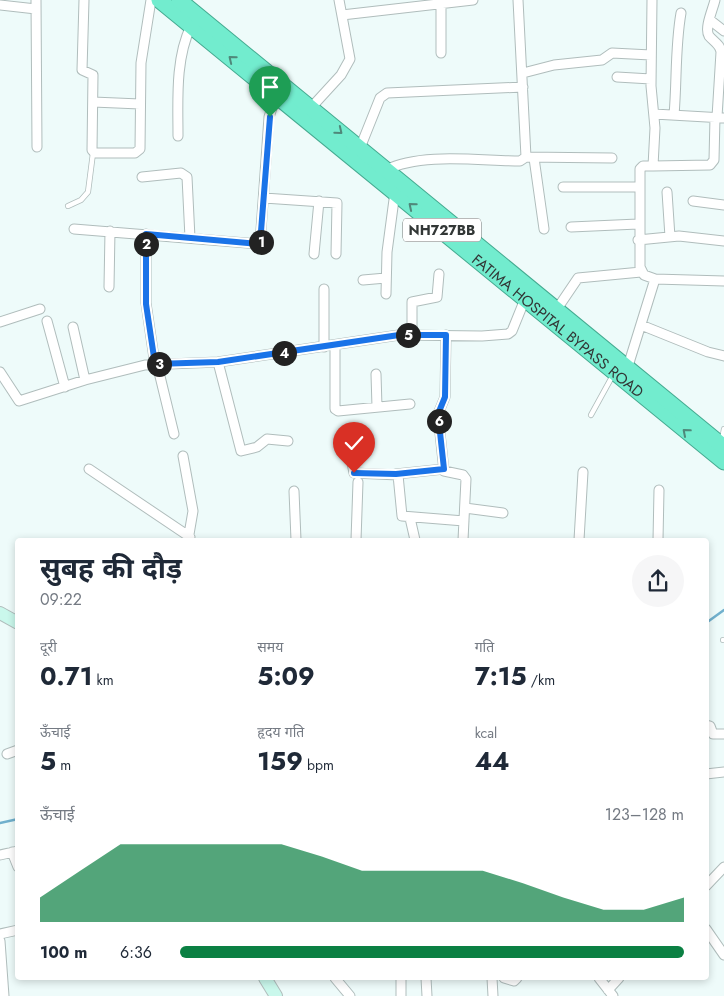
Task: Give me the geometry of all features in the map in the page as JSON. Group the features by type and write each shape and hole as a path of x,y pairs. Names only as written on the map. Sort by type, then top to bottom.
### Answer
{"highway":[{"name":"FATIMA HOSPITAL BYPASS ROAD","path":"159,0 276,96 307,113 360,148 506,275 524,298 723,440"},
{"name":"FATIMA HOSPITAL BYPASS ROAD","path":"179,0 193,7 395,192 506,275 557,309 724,462"}],"main road":[{"path":"0,613 15,621"},
{"path":"268,980 276,996"}],"street":[{"path":"84,0 82,70 93,75 93,151 138,152 140,150 141,63 151,0"},
{"path":"307,113 340,75 350,59 339,0"},
{"path":"342,15 473,0"},
{"path":"518,0 523,87 530,157 544,229"},
{"path":"652,0 653,166"},
{"path":"641,272 638,240 640,167 710,165 714,160 719,117 721,52 718,44 708,33 715,0"},
{"path":"441,3 441,53"},
{"path":"0,5 36,4 37,147"},
{"path":"674,115 678,68 676,42 681,13"},
{"path":"710,20 724,31"},
{"path":"178,136 179,83 185,43 191,26"},
{"path":"523,73 554,65 602,60 612,52 651,55"},
{"path":"617,77 651,79"},
{"path":"360,148 383,95 523,87"},
{"path":"74,228 260,244 270,117 276,96"},
{"path":"93,102 140,104"},
{"path":"654,114 719,117"},
{"path":"386,170 396,165 421,161 520,161 530,157 612,158"},
{"path":"142,177 181,173 187,177 190,238"},
{"path":"563,187 640,187"},
{"path":"386,294 387,252 395,192"},
{"path":"667,192 670,237"},
{"path":"264,198 334,202 338,205 336,254"},
{"path":"314,254 319,201"},
{"path":"693,201 724,205"},
{"path":"571,227 638,224"},
{"path":"110,231 110,287"},
{"path":"146,234 146,304 156,364 174,434"},
{"path":"638,240 670,237 724,241"},
{"path":"557,309 578,278 641,272 655,279 724,281"},
{"path":"412,335 412,302 437,297 439,274"},
{"path":"363,280 386,278"},
{"path":"622,369 641,325 655,279"},
{"path":"324,289 324,347"},
{"path":"0,372 19,401 85,380 140,366 218,362 399,335 482,336 510,333 524,298"},
{"path":"0,322 40,309"},
{"path":"47,321 65,387"},
{"path":"641,325 708,352 724,356"},
{"path":"73,327 85,380"},
{"path":"446,335 445,397 438,414 444,469 446,472 465,477 463,538"},
{"path":"335,345 335,409 410,404"},
{"path":"218,362 241,451 257,447 267,439 288,441"},
{"path":"376,374 377,407"},
{"path":"350,448 354,473 396,474 444,469"},
{"path":"89,469 189,538 193,520 192,505 183,456"},
{"path":"579,538 583,472"},
{"path":"396,474 400,478 401,513 410,518 464,521"},
{"path":"356,538 358,482"},
{"path":"658,538 659,490"},
{"path":"294,491 296,538"},
{"path":"465,508 503,513"},
{"path":"410,518 415,538"},
{"path":"709,726 712,734 724,734"},
{"path":"7,754 15,751"},
{"path":"709,774 724,772"},
{"path":"0,855 15,851"},
{"path":"709,883 724,867"},
{"path":"4,996 1,933 15,931"},
{"path":"709,933 724,955"},
{"path":"338,980 350,996"},
{"path":"401,980 401,996"},
{"path":"426,980 427,996"},
{"path":"492,980 493,996"},
{"path":"601,980 611,993 618,980"}],"lane":[{"path":"68,206 81,200 88,192 93,151"},
{"path":"591,415 622,369"}],"waterway":[{"path":"709,621 724,610"},
{"path":"0,823 15,820"}],"route":[{"path":"270,117 260,244 146,234 146,304 155,364 218,362 399,335 446,335 445,397 438,410 444,469 396,474 354,473"}]}
